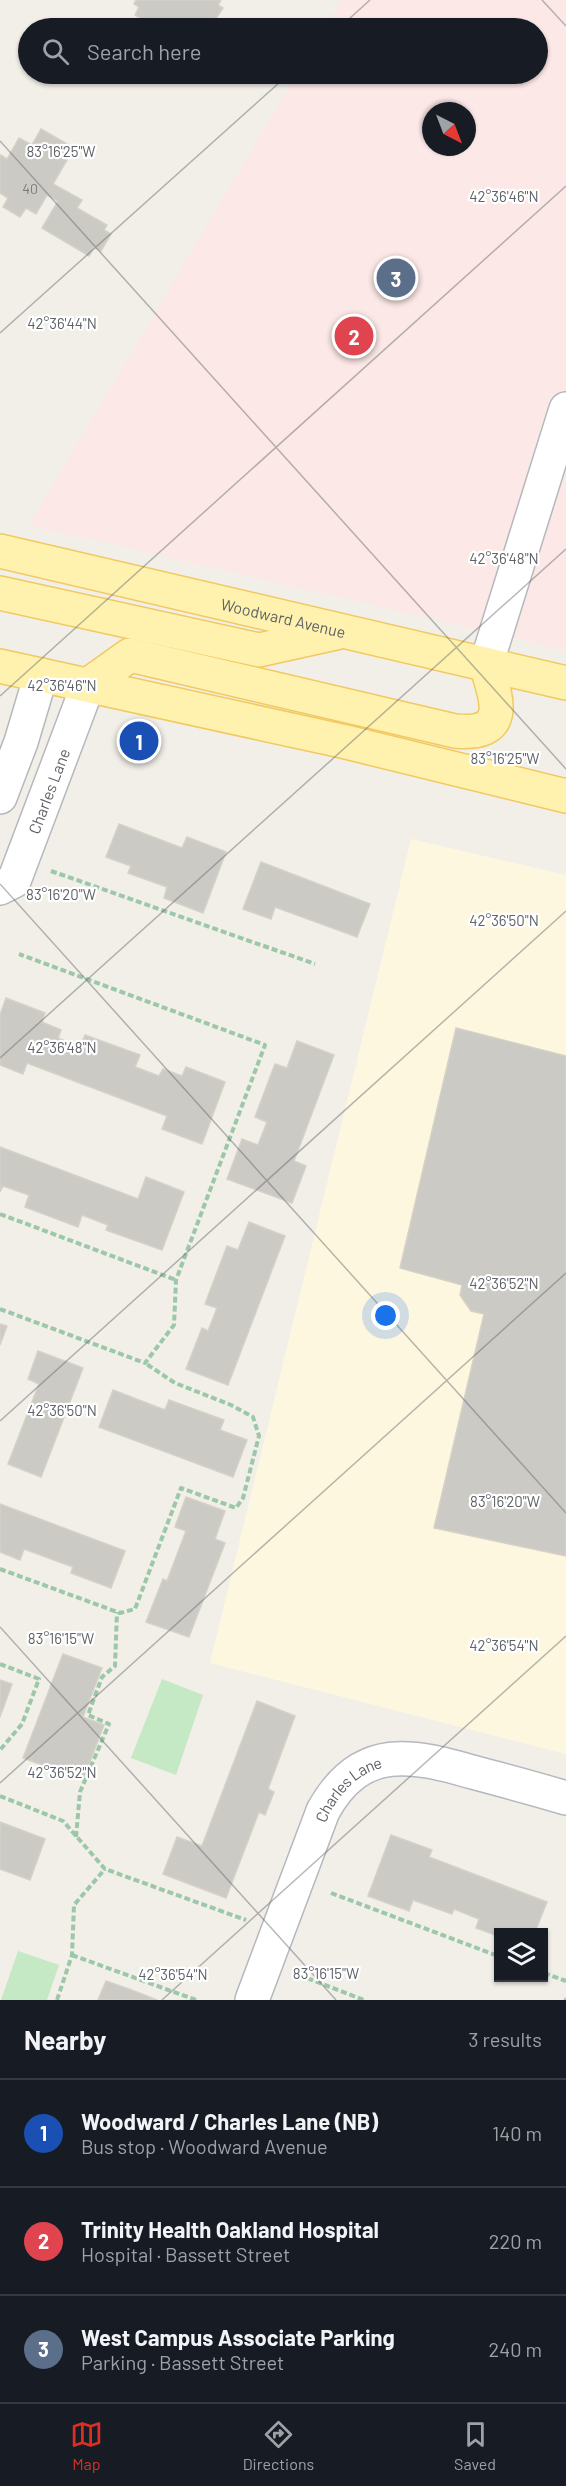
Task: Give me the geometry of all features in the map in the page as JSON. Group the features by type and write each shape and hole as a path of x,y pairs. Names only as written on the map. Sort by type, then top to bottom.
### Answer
{"main road":[{"name":"Woodward Avenue","path":"0,551 566,683"},
{"path":"0,593 259,650 344,631"},
{"path":"88,685 130,655 469,732 480,731 492,722 495,716 496,696 486,665"},
{"path":"0,666 346,742 566,796"}],"street":[{"path":"486,665 566,410"},
{"path":"0,797 21,742 41,675"},
{"name":"Charles Lane","path":"0,888 14,881 88,685"},
{"name":"Charles Lane","path":"252,2000 318,1822 333,1795 356,1773 384,1760 418,1758 566,1798"}],"path":[{"path":"51,871 315,964"},
{"path":"19,954 265,1045 176,1280 174,1325 145,1364"},
{"path":"0,1214 176,1280"},
{"path":"0,1309 145,1364 174,1383 231,1406 253,1417 259,1436 243,1498 236,1508 181,1488 135,1609 117,1612 0,1569"},
{"path":"76,1836 80,1792 109,1724 88,1715 102,1677 115,1666 117,1612"},
{"path":"0,1665 39,1679 22,1724 0,1750"},
{"path":"0,1796 63,1821 105,1869 246,1920"},
{"path":"57,2000 72,1955 74,1905 105,1869"},
{"path":"331,1893 494,1954"},
{"path":"72,1955 196,2000"},
{"path":"299,1975 364,2000"},
{"path":"548,1975 566,1981"}],"shaded area":[{"path":"341,0 566,0 566,650 29,525 291,84 548,84 548,18 330,18"},
{"path":"411,839 566,875 566,1754 210,1663"}],"green space":[{"path":"162,1679 203,1695 176,1775 131,1758"},
{"path":"18,1951 59,1965 47,2000 1,2000"}],"building":[{"path":"136,0 221,0 218,5 223,8 216,18 140,18 135,15 139,7 134,4"},
{"path":"41,129 74,148 53,184 82,200 77,208 107,225 104,230 111,234 101,251 94,247 89,256 42,228 58,201 47,195 36,214 26,208 20,217 3,207 8,198 0,193 0,157 1,155 7,159 19,138 32,145"},
{"path":"119,824 182,848 187,837 226,852 203,913 164,898 167,887 128,873 131,866 106,857"},
{"path":"261,862 370,904 357,937 275,907 271,919 243,909"},
{"path":"6,998 45,1013 42,1022 61,1030 58,1038 80,1047 85,1035 140,1055 135,1067 159,1076 163,1069 182,1076 186,1067 225,1082 202,1144 162,1129 167,1116 27,1063 23,1074 0,1065 0,1015"},
{"path":"456,1028 566,1056 566,1556 434,1528 484,1314 471,1311 460,1295 462,1285 400,1268"},
{"path":"297,1041 334,1055 294,1161 306,1166 292,1203 227,1179 242,1139 258,1145 267,1122 255,1117 275,1064 287,1068"},
{"path":"0,1147 138,1199 146,1177 184,1192 162,1250 106,1230 108,1225 82,1215 78,1227 25,1207 29,1195 3,1186 0,1192"},
{"path":"249,1222 285,1236 228,1385 186,1369 202,1328 208,1331 217,1308 205,1304 227,1246 238,1250"},
{"path":"0,1324 7,1326 0,1345"},
{"path":"38,1351 83,1368 41,1477 8,1464 39,1384 28,1379"},
{"path":"113,1390 165,1410 169,1400 224,1420 220,1430 247,1440 233,1477 99,1427"},
{"path":"186,1497 225,1511 215,1539 225,1543 189,1637 146,1622 163,1579 167,1581 186,1531 175,1527"},
{"path":"0,1504 125,1551 111,1588 71,1573 73,1567 24,1549 20,1560 0,1552"},
{"path":"63,1654 102,1668 83,1717 104,1725 83,1780 23,1758"},
{"path":"0,1680 12,1684 0,1717"},
{"path":"257,1701 295,1716 268,1789 274,1792 265,1815 259,1812 226,1898 163,1874 177,1837 202,1846"},
{"path":"0,1822 45,1839 30,1880 0,1869"},
{"path":"391,1835 432,1850 429,1857 547,1902 537,1928 494,1928 494,1935 476,1928 479,1919 454,1909 452,1914 413,1900 409,1911 368,1896"},
{"path":"106,1981 129,1989 157,2000 98,2000"}],"place":[{"name":"West Campus Associate Parking","path":"396,278"},
{"name":"Trinity Health Oakland Hospital","path":"354,336"},
{"name":"Woodward / Charles Lane (NB)","path":"139,741"}]}
